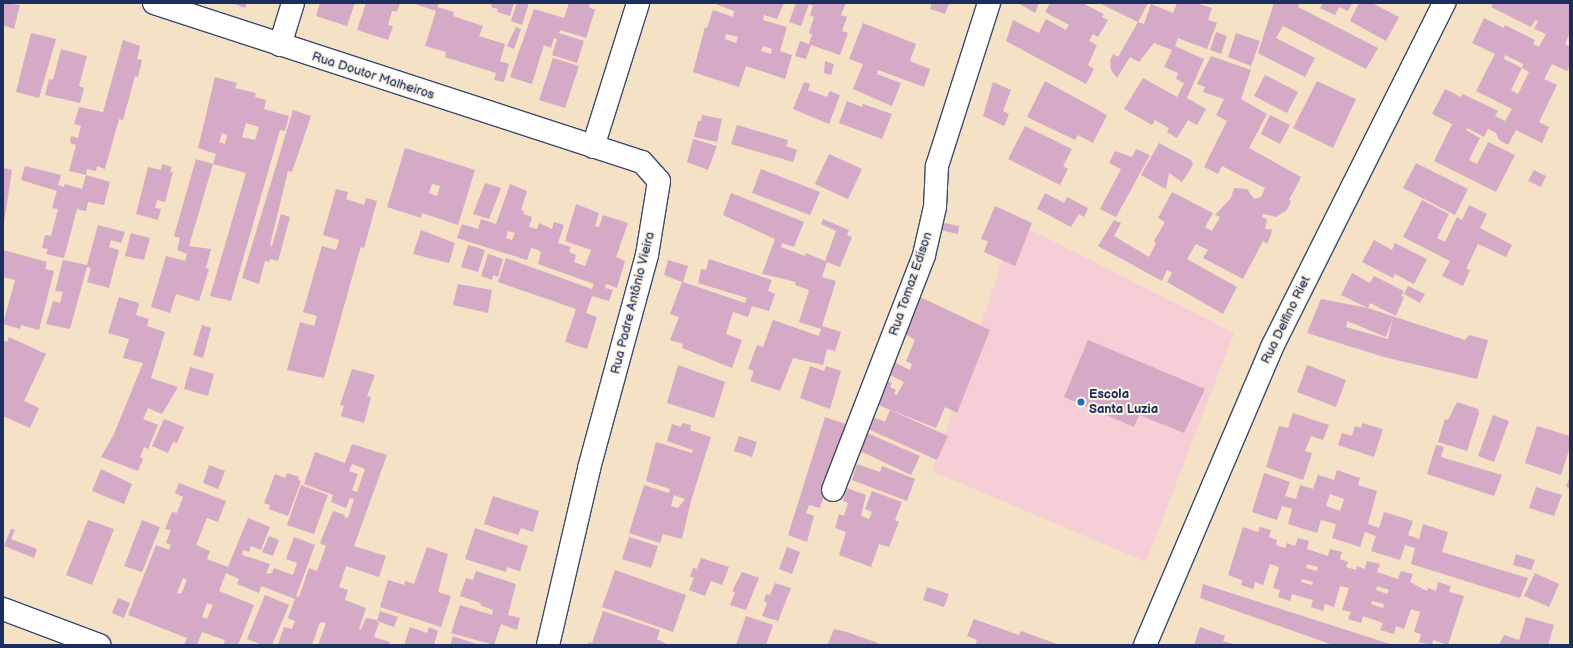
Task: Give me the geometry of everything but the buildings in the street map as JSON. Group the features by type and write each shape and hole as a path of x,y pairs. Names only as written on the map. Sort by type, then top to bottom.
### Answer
{"street":[{"name":"Rua Doutor Malheiros","path":"154,3 593,148"},
{"path":"280,45 293,3"},
{"path":"593,148 638,3"},
{"name":"Rua Tomaz Edison","path":"833,490 924,255 935,207 937,166 989,3"},
{"name":"Rua Delfino Riet","path":"1145,645 1272,347 1444,3"},
{"name":"Rua Padre Antônio Vieira","path":"548,645 589,469 647,255 659,181 642,162 593,148"},
{"path":"3,609 100,645"}],"shaded area":[{"name":"Escola Santa Luzia","path":"1015,222 1234,333 1146,562 932,471"}],"place":[{"name":"Escola Santa Luzia","path":"1081,402"}]}
